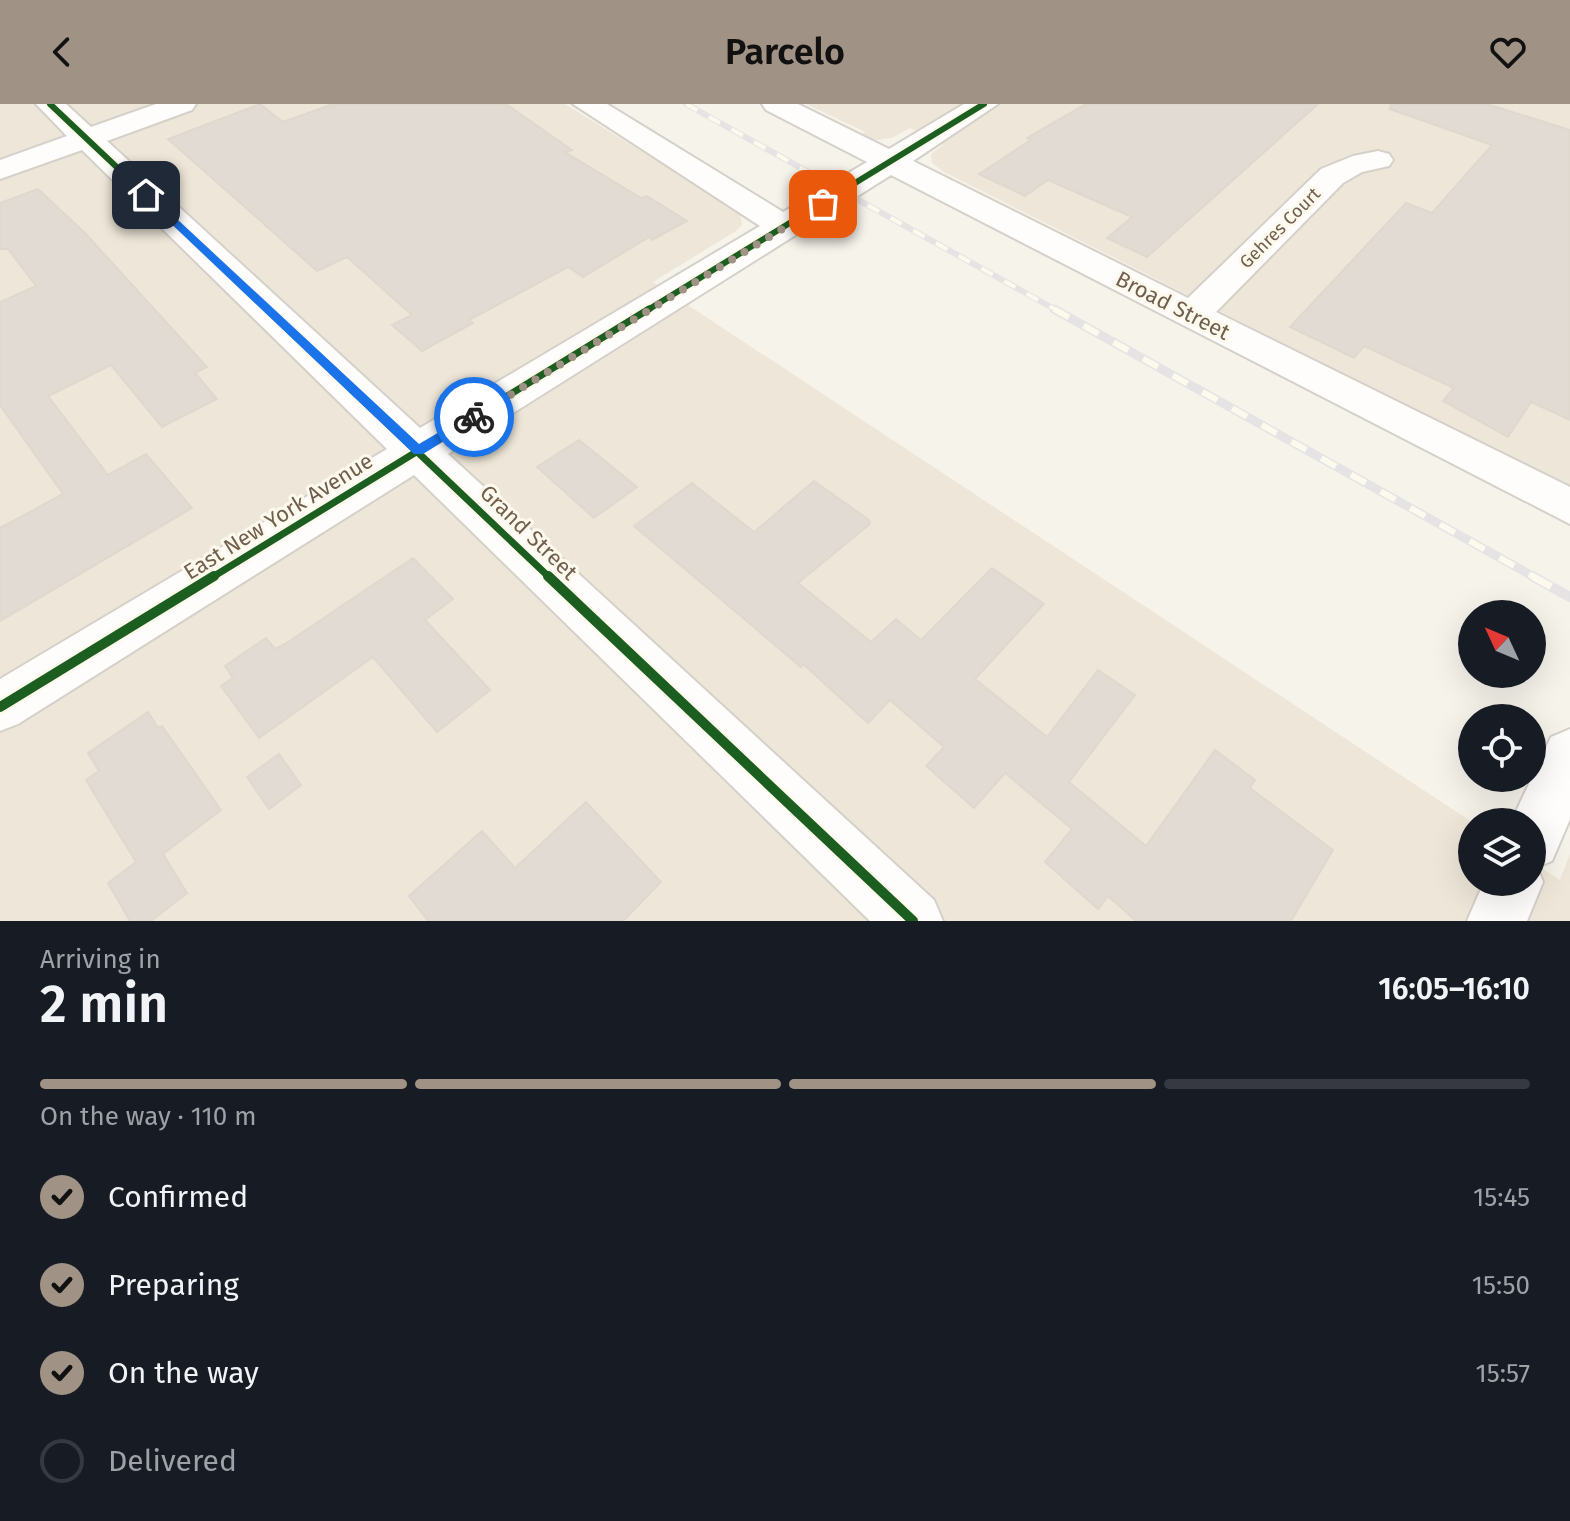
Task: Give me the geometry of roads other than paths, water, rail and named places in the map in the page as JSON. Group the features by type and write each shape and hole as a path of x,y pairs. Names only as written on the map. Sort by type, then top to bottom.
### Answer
{"street":[{"name":"Grand Street","path":"50,104 913,921"},
{"path":"0,170 182,104"},
{"path":"587,104 786,228"},
{"name":"Broad Street","path":"776,104 1570,507"},
{"name":"East New York Avenue","path":"0,707 984,104"},
{"name":"Gehres Court","path":"1192,315 1332,176 1353,165 1378,160"},
{"path":"1546,809 1570,755"},
{"path":"1497,921 1508,896"}],"railway":[{"path":"686,104 1058,311"},
{"path":"1054,309 1536,578"},
{"path":"1532,576 1570,597"}]}
